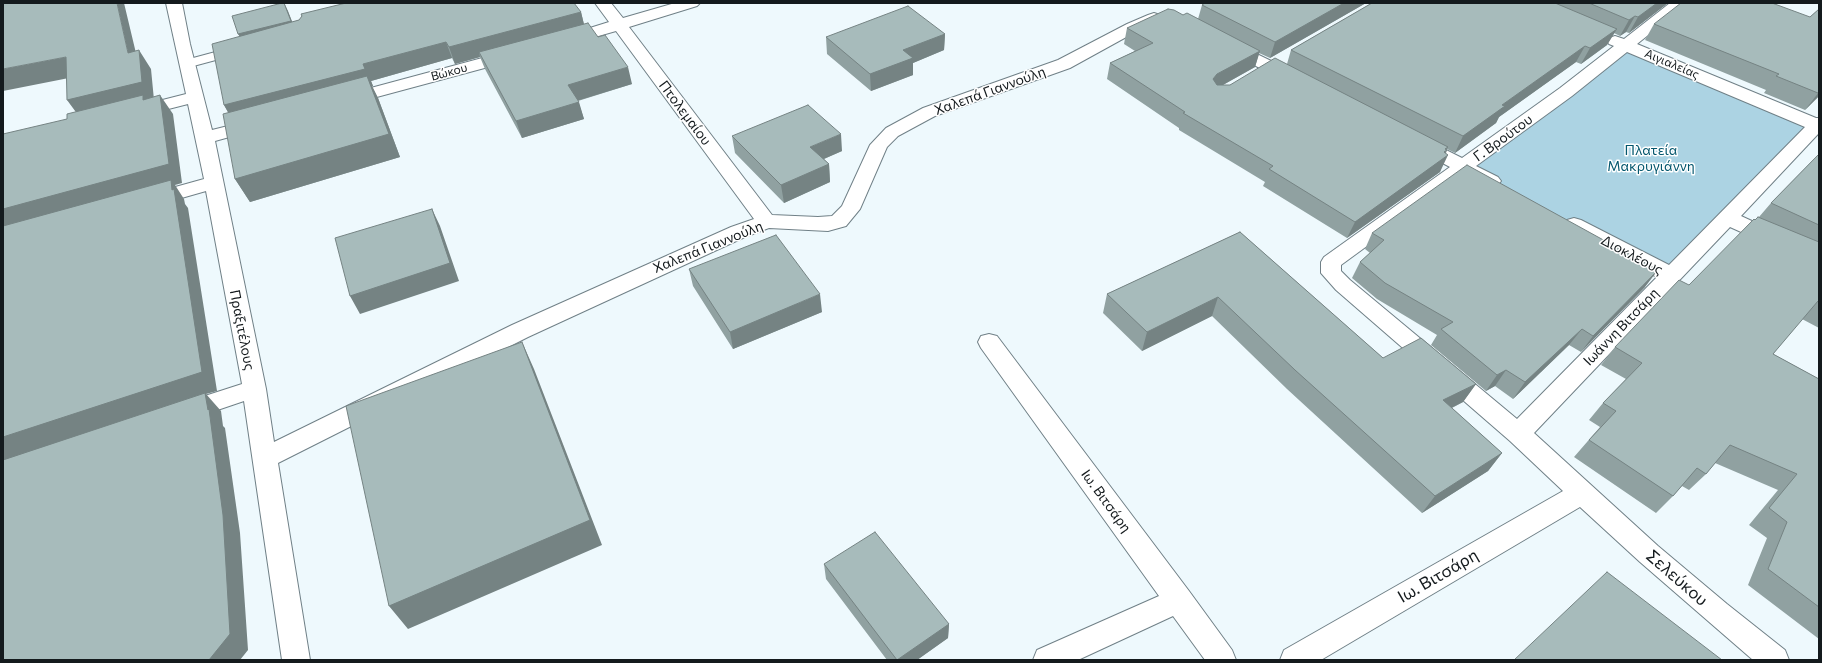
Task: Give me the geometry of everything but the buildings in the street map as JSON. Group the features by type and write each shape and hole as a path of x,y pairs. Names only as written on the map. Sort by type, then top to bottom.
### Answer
{"street":[{"name":"Πραξιτέλους","path":"174,3 186,64 205,138 254,389 296,660"},
{"name":"Πτολεμαίου","path":"603,3 767,222"},
{"path":"553,44 620,26 692,3"},
{"name":"Γ. Βρούτου","path":"1518,434 1349,290 1331,273 1330,262 1464,167 1566,92 1680,3"},
{"name":"Χαλεπά Γιαννούλη","path":"264,458 520,331 738,232 767,222 790,221 828,224 839,221 850,209 879,145 884,138 896,129 929,112 1064,64 1144,22 1153,19 1168,18"},
{"name":"Αιγιαλείας","path":"1604,36 1818,125"},
{"path":"1215,38 1305,85"},
{"name":"Βώκου","path":"334,103 531,50"},
{"path":"118,117 194,97"},
{"path":"205,138 273,120"},
{"name":"Ιωάννη Βιτσάρη","path":"1518,434 1818,125"},
{"path":"1402,135 1505,189"},
{"path":"130,206 213,184"},
{"path":"1728,217 1819,260"},
{"name":"Διοκλέους","path":"1560,218 1671,275"},
{"name":"Ιω. Βιτσάρη","path":"990,342 1222,660"},
{"path":"165,419 254,389"},
{"path":"1518,434 1582,493"},
{"name":"Ιω. Βιτσάρη","path":"1294,660 1582,493"},
{"name":"Σελεύκου","path":"1582,493 1706,603 1775,660"},
{"path":"1047,660 1179,600"}],"lane":[{"path":"186,64 245,48"}],"green space":[{"name":"Πλατεία Μακρυγιάννη","path":"1626,45 1817,125 1671,275 1464,167"}]}
